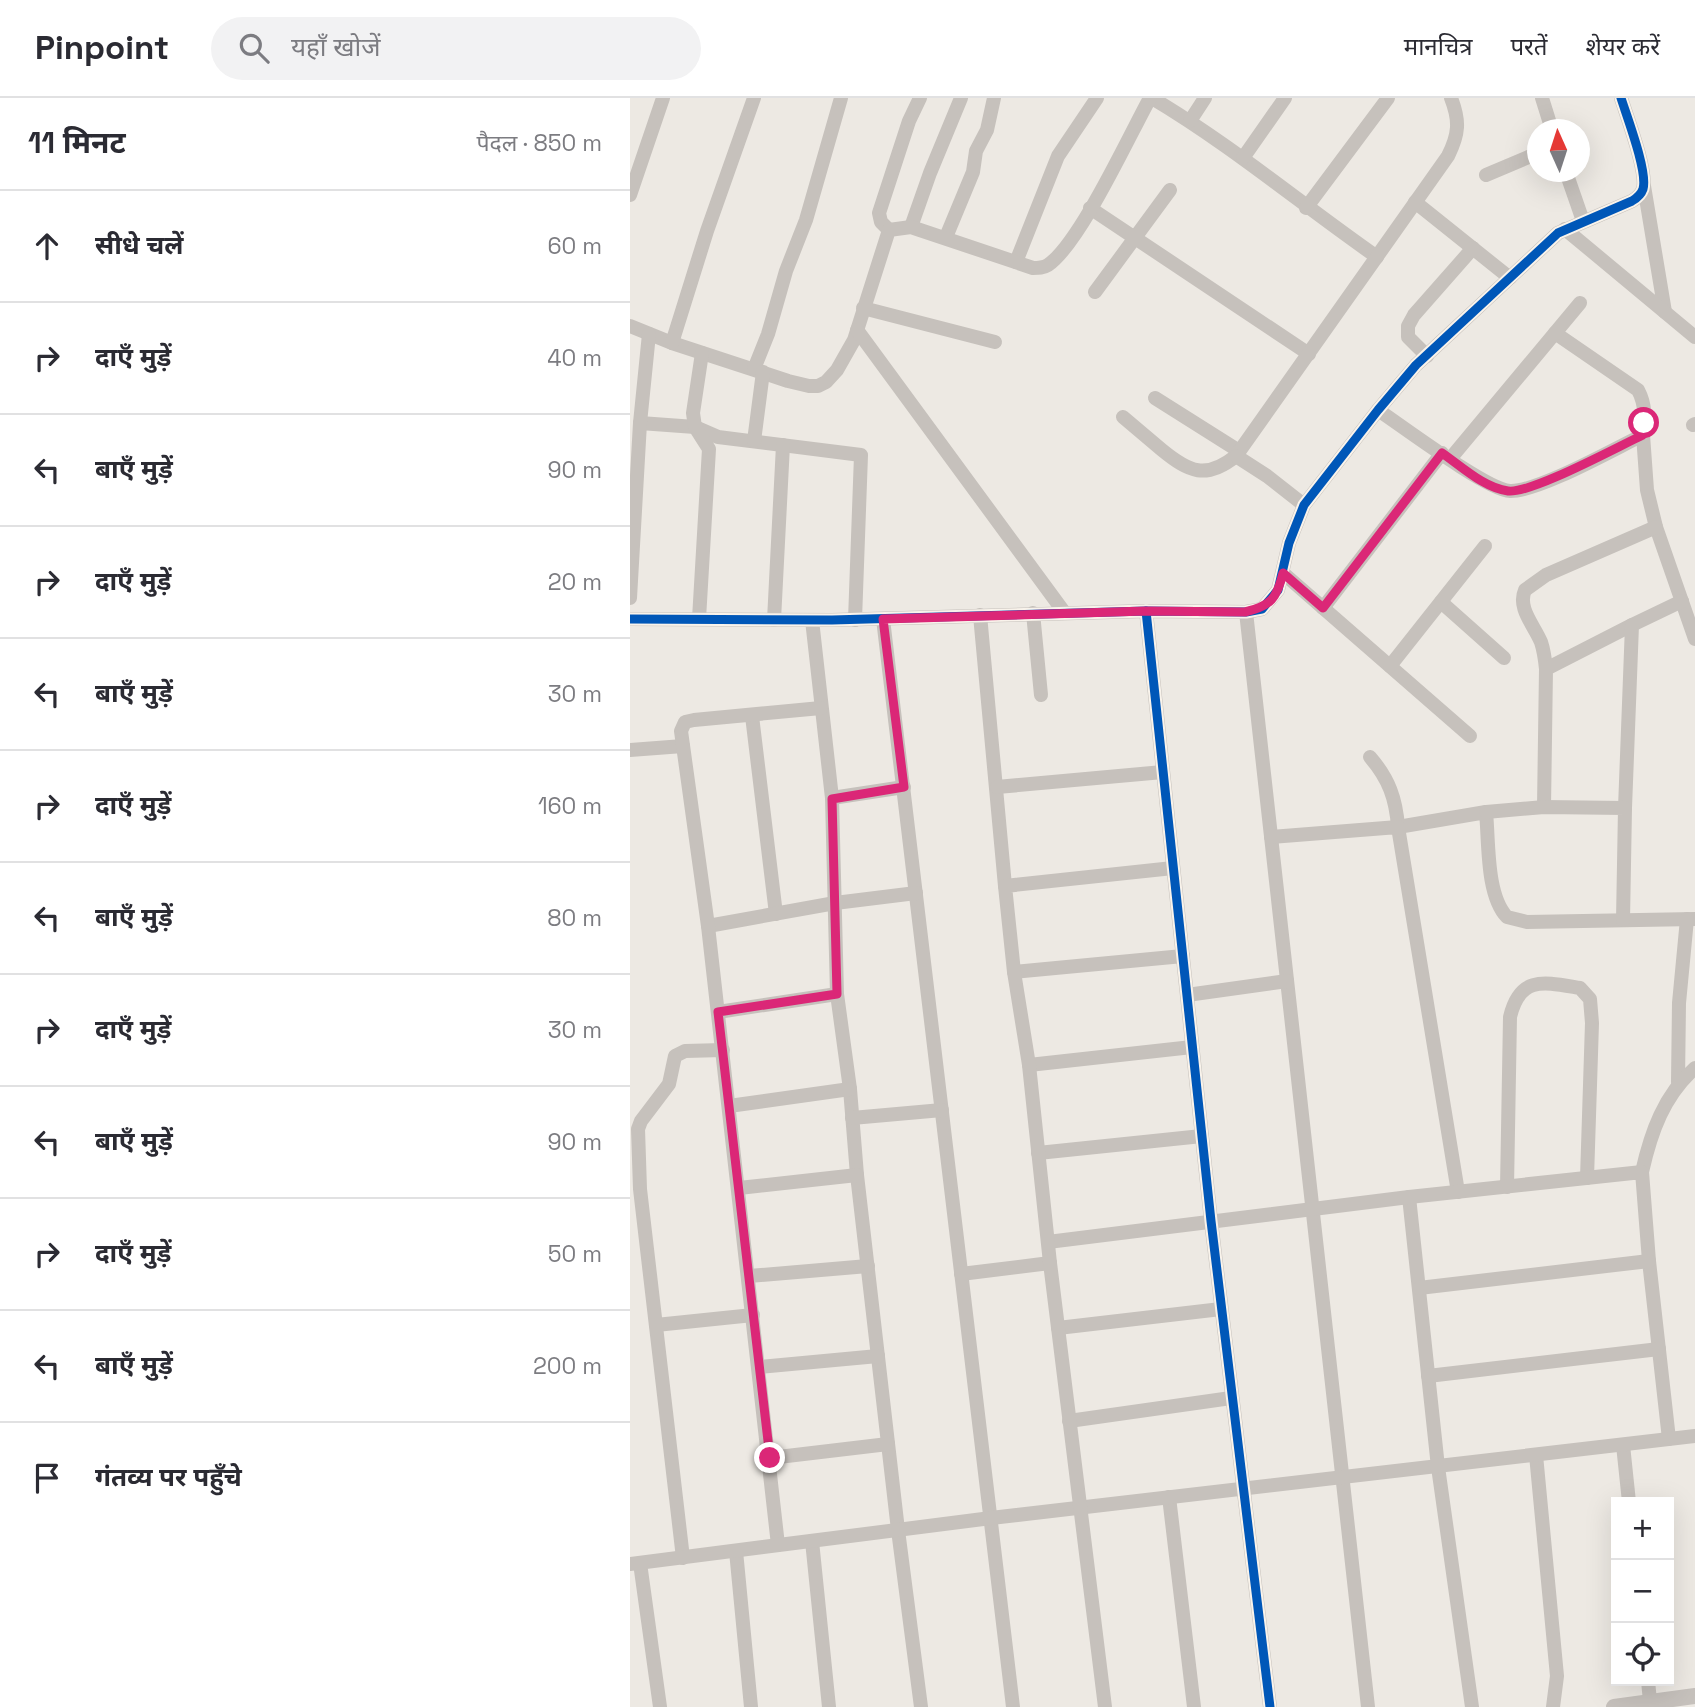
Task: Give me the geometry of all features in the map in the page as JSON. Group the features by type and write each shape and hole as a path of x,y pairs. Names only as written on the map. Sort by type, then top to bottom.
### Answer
{"street":[{"path":"630,195 663,98"},
{"path":"671,343 754,98"},
{"path":"754,441 759,370 768,334 786,271 806,220 841,98"},
{"path":"889,230 881,222 879,213 909,121 920,98"},
{"path":"911,228 961,98"},
{"path":"946,237 973,172 976,151 987,130 994,98"},
{"path":"1016,262 1058,156 1097,98"},
{"path":"889,230 911,228 946,237 1033,268 1050,264 1068,243 1090,208 1151,98 1243,158 1306,208 1377,257"},
{"path":"1190,121 1205,98"},
{"path":"1243,158 1285,98"},
{"path":"1306,208 1388,98"},
{"path":"1123,417 1177,462 1194,471 1214,470 1237,453 1448,156 1456,140 1458,119 1451,98"},
{"path":"1542,98 1549,119"},
{"path":"1621,98 1642,171 1665,312"},
{"path":"1486,175 1527,158"},
{"path":"1569,182 1583,221"},
{"path":"630,619 855,620 1064,612 1245,612 1262,608 1279,590 1296,522 1304,505 1378,410 1427,356 1549,241 1565,229 1637,198 1644,186"},
{"path":"1094,292 1170,190"},
{"path":"1415,202 1510,278"},
{"path":"1090,208 1309,355"},
{"path":"1565,229 1695,337"},
{"path":"630,326 671,343 809,386 826,382 837,370 854,340 889,230"},
{"path":"1427,356 1408,337 1410,321 1473,248"},
{"path":"1323,608 1446,456 1580,303"},
{"path":"863,308 995,342"},
{"path":"857,330 1064,612"},
{"path":"1555,333 1638,390 1643,400 1647,490 1656,527 1695,639"},
{"path":"630,598 640,423 649,334"},
{"path":"699,619 709,449 695,427 693,413 702,353"},
{"path":"1154,398 1237,453 1304,505"},
{"path":"1378,410 1492,486 1508,491 1524,490 1543,483 1643,435"},
{"path":"640,423 695,427 718,437 861,455 855,620"},
{"path":"774,620 783,445"},
{"path":"1544,807 1545,652 1522,602 1525,590 1546,575 1656,527"},
{"path":"1390,666 1485,546"},
{"path":"1283,573 1470,736"},
{"path":"1546,669 1682,601"},
{"path":"1441,602 1504,659"},
{"path":"1146,611 1210,1221 1270,1707"},
{"path":"1245,612 1368,1707"},
{"path":"1033,613 1041,695"},
{"path":"980,615 1014,972 1029,1065 1079,1508 1105,1707"},
{"path":"883,619 1013,1707"},
{"path":"812,620 832,799 837,994 850,1089 898,1530 921,1707"},
{"path":"1623,920 1632,625"},
{"path":"778,1545 723,1050 681,731 685,722 821,708"},
{"path":"752,716 776,914"},
{"path":"630,750 683,746"},
{"path":"1370,757 1394,794 1458,1192"},
{"path":"997,787 1163,772"},
{"path":"832,799 904,787"},
{"path":"1271,837 1398,827 1486,812 1544,807 1625,808"},
{"path":"1486,812 1493,886 1496,901 1507,917 1527,922 1691,919 1679,1003 1678,1082"},
{"path":"1005,886 1173,867"},
{"path":"708,926 835,903 916,893"},
{"path":"1014,972 1183,956"},
{"path":"1187,995 1287,981"},
{"path":"1507,1187 1510,1017 1518,993 1533,984 1580,988 1590,999 1592,1023 1587,1178"},
{"path":"718,1012 837,994"},
{"path":"1029,1065 1192,1047"},
{"path":"683,1558 640,1189 638,1129 652,1104 669,1084 675,1056 685,1051 723,1050"},
{"path":"1669,1439 1649,1261 1643,1172 1658,1119 1678,1082 1695,1068"},
{"path":"729,1106 850,1089"},
{"path":"852,1118 942,1110"},
{"path":"1038,1153 1202,1136"},
{"path":"1048,1242 1643,1172"},
{"path":"739,1188 858,1175"},
{"path":"1409,1198 1438,1467 1472,1707"},
{"path":"1419,1288 1649,1261"},
{"path":"961,1274 1050,1263"},
{"path":"749,1276 868,1266"},
{"path":"1058,1328 1221,1309"},
{"path":"656,1325 753,1315"},
{"path":"1428,1376 1659,1349"},
{"path":"760,1367 878,1356"},
{"path":"1069,1421 1231,1398"},
{"path":"660,1707 635,1563 991,1518 1695,1436"},
{"path":"770,1458 888,1444"},
{"path":"1623,1445 1628,1497"},
{"path":"1536,1455 1557,1676 1553,1707"},
{"path":"1169,1497 1194,1707"},
{"path":"812,1541 829,1707"},
{"path":"736,1551 751,1707"},
{"path":"1640,1704 1646,1686"},
{"path":"1614,1707 1695,1696"}],"cycle path":[{"path":"630,619 832,620 1146,611 1246,612 1262,609 1278,590 1289,543 1304,505 1416,365 1558,233 1632,201 1641,193 1643,170 1621,98"},
{"path":"1146,611 1211,1221 1270,1707"}],"route":[{"path":"770,1458 718,1012 837,994 832,799 904,787 883,619 1146,611 1245,612 1262,608 1271,601 1279,590 1283,573 1323,608 1442,453 1492,486 1508,491 1524,490 1643,435 1644,423"}]}
